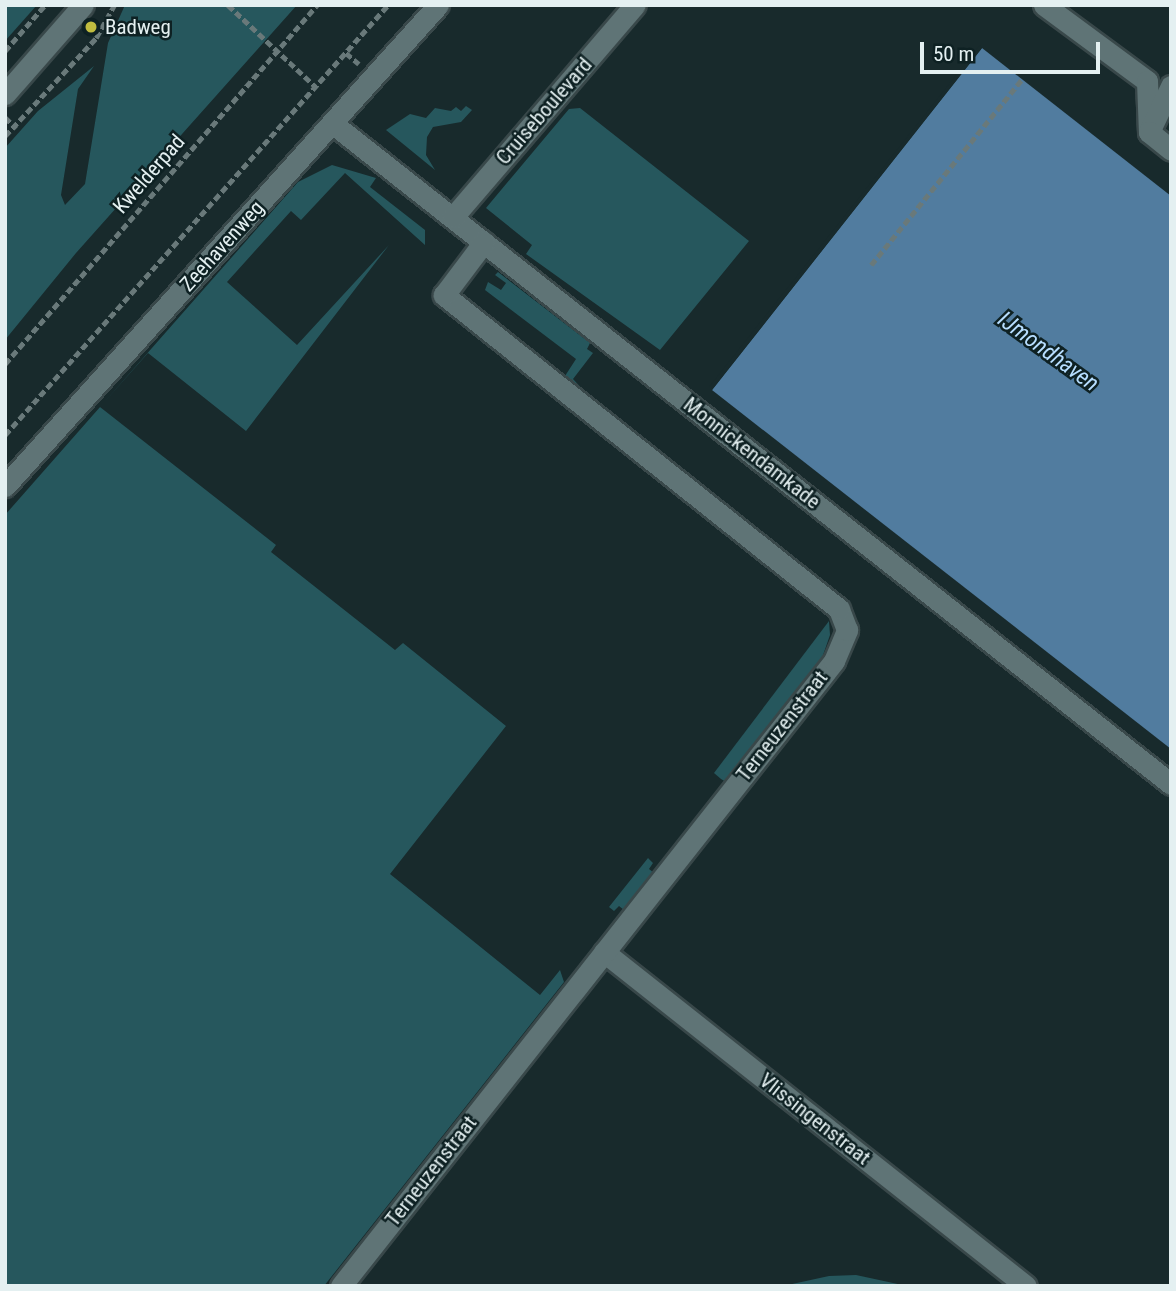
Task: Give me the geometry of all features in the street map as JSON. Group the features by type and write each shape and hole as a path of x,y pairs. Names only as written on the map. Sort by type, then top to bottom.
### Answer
{"street":[{"path":"5,94 83,5"},
{"name":"Zeehavenweg","path":"5,486 438,5"},
{"name":"Cruiseboulevard","path":"453,217 635,5"},
{"path":"1044,5 1147,81 1149,132 1171,150"},
{"path":"1149,132 1171,86"},
{"name":"Monnickendamkade","path":"332,123 1171,784"},
{"name":"Terneuzenstraat","path":"341,1286 834,661 847,630 846,619 444,295 484,242"},
{"name":"Vlissingenstraat","path":"604,952 1026,1286"}],"path":[{"path":"5,51 45,5"},
{"path":"5,136 16,128 96,38 114,5"},
{"path":"228,5 316,87"},
{"name":"Kwelderpad","path":"5,364 317,5"},
{"path":"5,435 388,5"},
{"path":"346,53 373,77"},
{"path":"871,265 1022,79"},
{"path":"5,117 16,128"}],"shaded area":[{"path":"5,5 37,5 5,41"},
{"path":"125,5 297,5 76,253 5,340 5,148 38,111 94,66 78,89 61,195 65,205 85,184 108,43"},
{"path":"466,106 472,110 461,122 433,127 427,137 426,155 435,170 386,130 410,114 426,118 435,108 451,111 456,107 461,111"},
{"path":"580,108 749,241 660,350 526,254 532,245 486,208 569,109"},
{"path":"332,165 376,178 370,187 425,230 425,245 345,173 301,220 291,211 227,282 297,345 389,245 246,431 148,353 103,404 298,182"},
{"path":"498,272 590,343 587,349 593,353 573,379 587,394 565,376 576,359 485,290 488,282 501,290 506,283 495,275"},
{"path":"100,407 276,545 271,552 395,650 403,643 506,726 390,874 540,995 560,970 564,982 324,1286 5,1286 5,515"},
{"path":"829,621 830,635 821,661 726,782 721,779 714,773"},
{"path":"648,858 653,863 649,869 654,873 624,910 619,906 614,911 609,907"},
{"path":"856,1275 907,1286 783,1286 829,1276"}],"water":[{"name":"IJmondhaven","path":"982,48 1171,196 1171,749 712,390"}],"pier":[{"path":"980,45 982,48 712,390 709,387"}],"place":[{"name":"Badweg","path":"91,27"}]}
